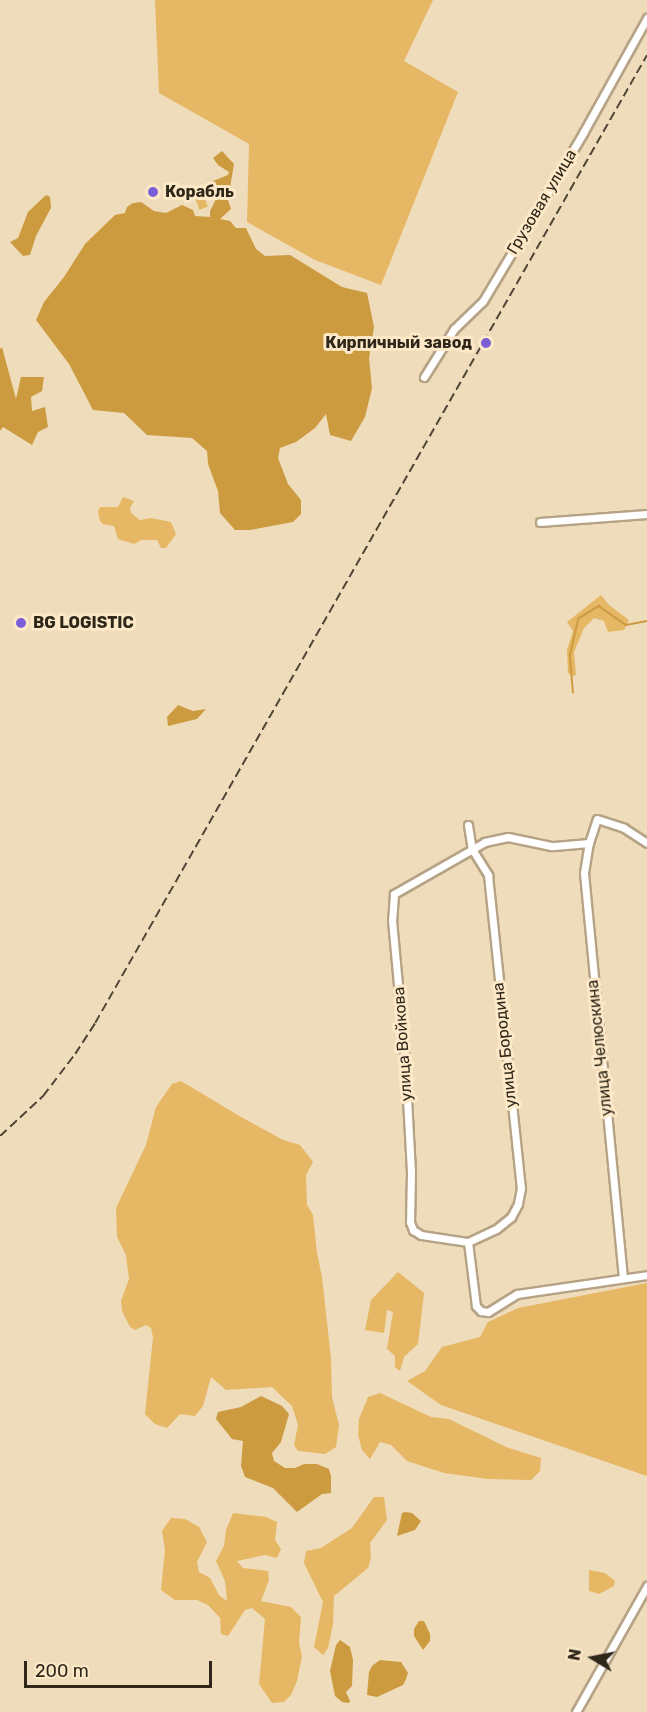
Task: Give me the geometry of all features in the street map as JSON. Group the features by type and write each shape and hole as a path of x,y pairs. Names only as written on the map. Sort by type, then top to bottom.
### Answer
{"street":[{"name":"Грузовая улица","path":"424,377 454,329 483,302 583,133 647,18"},
{"path":"540,522 647,514"},
{"name":"улица Челюскина","path":"623,1278 584,886 589,843 597,819 624,828 647,843"},
{"name":"улица Бородина","path":"468,825 472,849 488,875 521,1188 518,1204 512,1217 468,1242"},
{"path":"472,849 485,842 508,837 551,846 589,843"},
{"name":"улица Войкова","path":"468,1242 421,1235 413,1230 410,1222 405,1061 392,920 394,894 472,849"},
{"path":"468,1242 477,1306 481,1311 488,1312 517,1294 647,1275"},
{"path":"576,1712 647,1586"}],"shaded area":[{"path":"155,0 433,0 404,61 458,92 381,285 315,260 247,222 249,144 159,93"},
{"path":"222,151 234,164 228,200 231,209 220,219 230,221 236,228 246,228 256,249 265,256 290,255 342,287 367,293 374,327 369,358 372,388 365,417 351,441 330,435 326,414 315,428 296,442 280,448 278,458 288,484 301,500 301,514 293,522 250,530 235,530 220,513 218,491 208,464 207,451 192,438 147,435 124,413 93,410 69,364 36,320 44,302 64,277 85,244 115,215 125,213 127,207 133,203 141,202 154,211 166,213 182,205 193,210 195,216 210,217 210,211 216,199 210,195 208,183 228,175 229,172 218,165 213,158"},
{"path":"200,186 208,207 199,210 192,189"},
{"path":"46,195 50,197 51,208 36,236 30,255 23,256 10,242 18,238 28,212"},
{"path":"2,347 16,399 21,377 44,377 42,391 31,397 32,411 45,407 48,427 38,432 32,445 3,427 0,431 0,349"},
{"path":"123,497 134,501 130,508 131,513 140,520 151,518 171,522 176,534 166,548 161,548 157,540 141,540 134,544 118,539 114,526 103,524 100,521 98,512 100,507 118,507"},
{"path":"601,595 609,605 629,620 624,630 608,632 604,621 594,618 584,628 574,652 576,675 572,676 568,673 567,650 573,631 567,622"},
{"path":"178,705 193,711 206,709 197,719 168,726 167,717"},
{"path":"181,1081 283,1140 300,1145 313,1162 306,1175 307,1205 313,1215 331,1358 332,1397 339,1425 336,1447 325,1454 298,1451 294,1445 298,1425 292,1406 272,1387 226,1390 211,1377 203,1406 195,1416 180,1414 167,1428 155,1424 145,1414 153,1337 151,1328 146,1325 135,1330 130,1327 122,1311 121,1301 129,1279 126,1255 117,1237 116,1208 146,1145 156,1107 172,1084"},
{"path":"398,1272 424,1293 418,1344 404,1357 400,1371 395,1367 395,1356 387,1349 393,1312 387,1310 384,1333 365,1330 371,1300"},
{"path":"647,1283 647,1476 441,1405 407,1381 425,1371 442,1347 480,1337 488,1322 518,1308"},
{"path":"380,1393 431,1417 449,1419 506,1447 541,1458 540,1471 531,1480 488,1479 444,1473 407,1461 391,1445 380,1442 370,1459 362,1450 358,1435 359,1419 368,1397"},
{"path":"261,1396 282,1406 289,1414 281,1442 272,1453 274,1461 285,1468 317,1464 329,1469 331,1493 322,1494 297,1512 273,1488 245,1477 241,1466 243,1441 232,1439 216,1419 218,1412 241,1407"},
{"path":"374,1497 384,1497 387,1520 370,1543 371,1558 368,1568 334,1596 333,1624 328,1648 323,1655 314,1647 323,1602 304,1563 306,1551 321,1548 352,1528"},
{"path":"233,1513 266,1517 277,1522 275,1540 281,1549 277,1558 265,1555 237,1561 243,1568 268,1571 269,1580 261,1601 291,1607 301,1617 299,1643 302,1656 297,1681 291,1695 284,1702 272,1703 259,1684 265,1619 252,1608 245,1610 228,1636 221,1634 220,1618 208,1605 197,1600 175,1600 161,1590 165,1550 162,1531 171,1518 185,1519 199,1527 207,1542 197,1562 199,1572 210,1578 219,1595 227,1601 225,1581 216,1561 224,1546 226,1530"},
{"path":"402,1513 412,1513 421,1521 415,1530 397,1536"},
{"path":"589,1570 605,1573 615,1581 614,1586 599,1594 589,1591"},
{"path":"419,1621 424,1621 430,1634 430,1641 423,1650 414,1636 414,1629"},
{"path":"340,1640 350,1647 353,1660 352,1686 346,1692 349,1703 342,1702 335,1696 330,1671 336,1645"},
{"path":"380,1660 401,1662 408,1673 406,1679 403,1685 377,1697 367,1695 369,1672 372,1666"}],"waterway":[{"path":"573,693 570,655 578,619 599,606 626,625 647,621"}],"railway":[{"path":"0,1136 43,1096 95,1023 647,55"}],"place":[{"name":"Корабль","path":"153,192"},
{"name":"Кирпичный завод","path":"486,343"},
{"name":"BG LOGISTIC","path":"21,623"}]}
